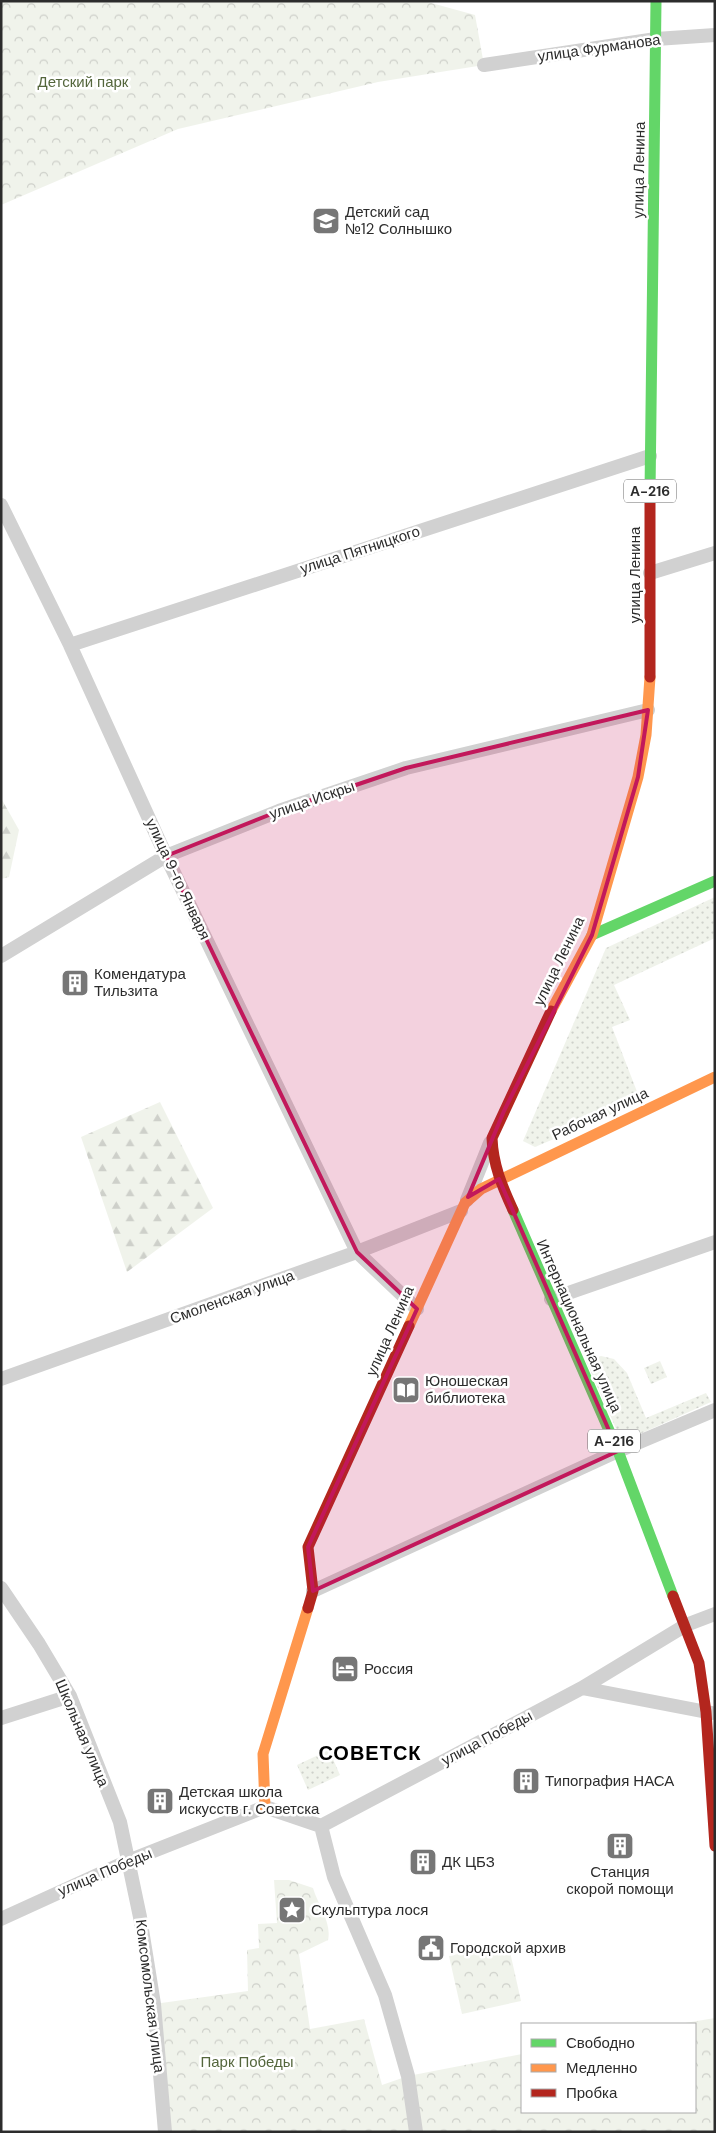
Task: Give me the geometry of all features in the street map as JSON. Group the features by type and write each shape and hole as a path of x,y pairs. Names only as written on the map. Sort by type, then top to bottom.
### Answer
{"main road":[{"name":"улица Ленина","path":"492,1138 548,1018 592,935 638,777 646,734 650,573 656,1"},
{"path":"592,935 715,881"},
{"name":"Рабочая улица","path":"499,1179 715,1077"},
{"name":"А-216","path":"492,1138 493,1157 499,1179"},
{"name":"улица Ленина","path":"264,1807 262,1754 313,1591 308,1547 463,1207 481,1189 499,1179"},
{"name":"Интернациональная улица","path":"499,1179 618,1451 686,1625 699,1663 711,1712"},
{"name":"А-216","path":"711,1712 715,1846"}],"street":[{"name":"улица Фурманова","path":"484,65 656,38 715,35"},
{"name":"улица Пятницкого","path":"70,645 650,456"},
{"name":"улица 9-го Января","path":"1,504 70,645 166,856 357,1252"},
{"path":"650,573 715,552"},
{"name":"улица Искры","path":"1,956 166,856 279,811 406,768 648,710"},
{"path":"463,1207 492,1138"},
{"name":"Смоленская улица","path":"1,1379 357,1252 463,1207"},
{"path":"551,1299 715,1242"},
{"path":"357,1252 417,1309"},
{"path":"313,1591 618,1451 715,1410"},
{"name":"Школьная улица","path":"1,1588 39,1644 70,1696 120,1822 128,1861"},
{"name":"улица Победы","path":"321,1826 582,1688 686,1625 715,1614"},
{"path":"582,1688 711,1712"},
{"path":"1,1718 70,1696"},
{"path":"264,1807 321,1826 334,1877 385,1995 408,2076 416,2132"},
{"name":"улица Победы","path":"1,1919 128,1861 264,1807"},
{"name":"Комсомольская улица","path":"128,1861 140,1917 154,2004 165,2132"}],"highlighted area":[{"path":"648,710 638,777 592,935 504,1111 468,1197 499,1179 618,1451 313,1591 308,1547 417,1309 357,1252 166,856 279,811 406,768"}],"green space":[{"name":"Детский парк","path":"1,1 424,1 475,15 484,65 378,82 178,129 1,205"},
{"path":"1,798 19,830 9,877 1,879"},
{"path":"715,897 715,938 614,985 630,1020 612,1027 641,1102 535,1147 523,1141 606,948"},
{"path":"160,1102 213,1208 127,1272 81,1137"},
{"path":"601,1356 614,1359 627,1373 646,1418 706,1393 711,1402 622,1442 586,1361"},
{"path":"660,1361 667,1377 651,1384 644,1368"},
{"path":"329,1750 340,1775 308,1790 297,1765"},
{"name":"Парк Победы","path":"274,1880 289,1880 313,1888 324,1914 329,1934 328,1940 299,1954 310,2029 364,2019 382,2085 408,2076 521,2054 521,2113 696,2113 696,2023 685,2023 715,2018 715,2132 165,2132 154,2004 248,1991 247,1950 259,1948 258,1924 277,1923"},
{"path":"508,1943 521,2001 462,2014 449,1956"}],"traffic: fast":[{"path":"650,493 656,1"},
{"path":"592,935 715,881"},
{"path":"513,1210 618,1451 673,1596"}],"traffic: slow":[{"path":"551,1011 592,935 638,777 646,735 650,677"},
{"path":"409,1326 465,1203 481,1189 715,1077"},
{"path":"265,1807 263,1754 308,1608"}],"traffic: jam":[{"path":"650,493 650,677"},
{"path":"513,1210 499,1175 494,1157 492,1138 551,1011"},
{"path":"308,1608 313,1591 308,1547 409,1326"},
{"path":"673,1596 699,1663 706,1712 715,1846"}],"place":[{"name":"Детский сад №12 Солнышко","path":"326,221"},
{"name":"Комендатура Тильзита","path":"75,983"},
{"name":"Юношеская библиотека","path":"406,1390"},
{"name":"Россия","path":"345,1669"},
{"name":"Типография НАСА","path":"526,1781"},
{"name":"Детская школа искусств г. Советска","path":"160,1801"},
{"name":"Станция скорой помощи","path":"620,1846"},
{"name":"ДК ЦБЗ","path":"423,1862"},
{"name":"Скульптура лося","path":"292,1910"},
{"name":"Городской архив","path":"431,1948"}],"district":[{"name":"СОВЕТСК","path":"370,1753"}]}
